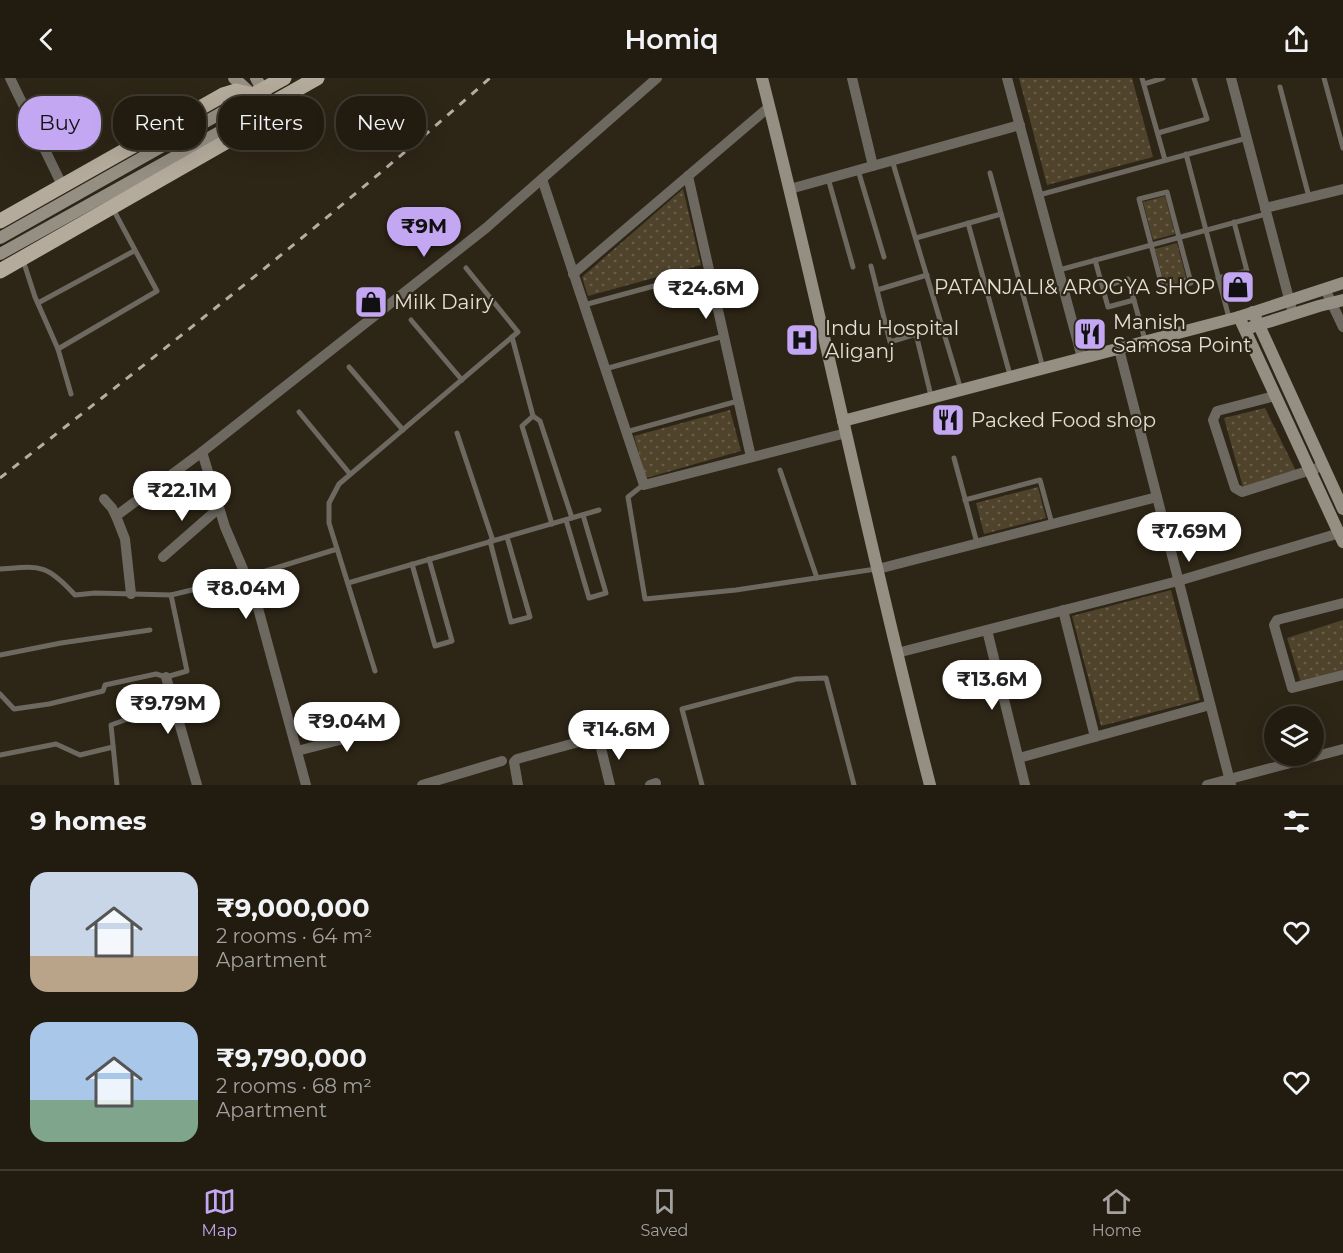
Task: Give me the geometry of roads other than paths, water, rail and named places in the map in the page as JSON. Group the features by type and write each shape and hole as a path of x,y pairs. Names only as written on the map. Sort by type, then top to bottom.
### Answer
{"main road":[{"path":"0,221 223,95 257,88 284,78"},
{"path":"286,96 317,78"},
{"path":"0,271 218,147"}],"street":[{"path":"10,78 62,185"},
{"path":"234,78 257,88"},
{"path":"116,516 202,452 486,228 657,78"},
{"path":"762,78 930,785"},
{"path":"852,78 873,166"},
{"path":"1007,78 1082,358"},
{"path":"1231,78 1293,314"},
{"path":"0,254 257,88"},
{"path":"573,274 769,107"},
{"path":"790,189 1020,124"},
{"path":"0,238 74,205 218,131"},
{"path":"688,176 751,457"},
{"path":"542,179 644,485 751,457 932,398 1043,368 1234,319 1293,314 1337,302"},
{"path":"1266,211 1343,189"},
{"path":"1244,329 1256,318 1289,301 1343,283"},
{"path":"1325,289 1337,302 1343,327"},
{"path":"1256,318 1343,508"},
{"path":"897,653 1178,581 1342,536 1244,329 1234,319"},
{"path":"1119,349 1230,782"},
{"path":"1275,396 1216,411 1214,415 1213,420 1235,488 1242,492 1323,466"},
{"path":"202,452 225,527 255,597 306,785"},
{"path":"878,569 1157,497"},
{"path":"104,499 116,516 125,539 131,594"},
{"path":"163,557 219,508"},
{"path":"1343,603 1277,620 1274,625 1292,688 1343,675"},
{"path":"1063,610 1095,736"},
{"path":"987,630 1026,785"},
{"path":"166,677 197,785"},
{"path":"1019,758 1210,705"},
{"path":"297,751 390,727"},
{"path":"598,741 639,730"},
{"path":"518,785 514,762 517,759 588,738 598,741 610,785"},
{"path":"1207,785 1230,782 1343,749"},
{"path":"422,785 502,761"}],"lane":[{"path":"1163,78 1143,81 1165,160"},
{"path":"1158,133 1206,119 1194,78"},
{"path":"1325,78 1343,148"},
{"path":"1280,87 1309,197"},
{"path":"1039,195 1246,138"},
{"path":"1186,154 1218,278 1234,319"},
{"path":"892,160 961,390"},
{"path":"858,170 884,257"},
{"path":"990,173 1043,368"},
{"path":"828,178 853,267"},
{"path":"1167,192 1191,283 1163,290 1151,245 1139,199 1167,192"},
{"path":"58,349 157,291 113,208"},
{"path":"1059,270 1206,230 1266,211"},
{"path":"916,238 1001,214"},
{"path":"1218,278 1247,271 1234,222"},
{"path":"968,223 1011,377"},
{"path":"38,303 134,251"},
{"path":"22,259 58,349 71,394"},
{"path":"1095,260 1108,307 1134,300"},
{"path":"871,266 890,342 916,334 932,398"},
{"path":"375,671 329,523 329,502 339,484 350,474 518,332 466,268"},
{"path":"584,305 710,271"},
{"path":"877,290 927,275"},
{"path":"1103,287 1128,279 1146,342"},
{"path":"411,320 462,380"},
{"path":"605,369 724,336"},
{"path":"512,337 533,416 540,421 569,519 588,598 606,593 583,515"},
{"path":"350,367 402,430"},
{"path":"626,432 738,401"},
{"path":"299,412 350,474"},
{"path":"533,416 522,426 552,524"},
{"path":"457,433 491,541 512,622 530,616 507,537"},
{"path":"954,458 976,543"},
{"path":"780,470 817,578"},
{"path":"965,500 1040,480 1052,524"},
{"path":"644,485 628,497 645,599 736,590 878,569"},
{"path":"348,583 599,510"},
{"path":"0,569 39,567 60,579 75,595 95,593 171,595 246,577 337,549"},
{"path":"412,564 435,646 452,641 429,559"},
{"path":"0,694 14,709 60,702 102,691 105,685 156,674 166,677 186,671 171,595"},
{"path":"0,655 61,643 150,630"},
{"path":"702,785 682,709 796,679 826,678 854,785"},
{"path":"117,785 111,725 174,702"},
{"path":"0,755 56,744 80,755 113,747"}],"railway":[{"path":"0,478 309,232 490,78"}],"place":[{"name":"PATANJALI& AROGYA SHOP","path":"1238,287"},
{"name":"Milk Dairy","path":"371,302"},
{"name":"Manish Samosa Point","path":"1090,334"},
{"name":"Indu Hospital Aliganj","path":"802,340"},
{"name":"Packed Food shop","path":"948,420"}]}
